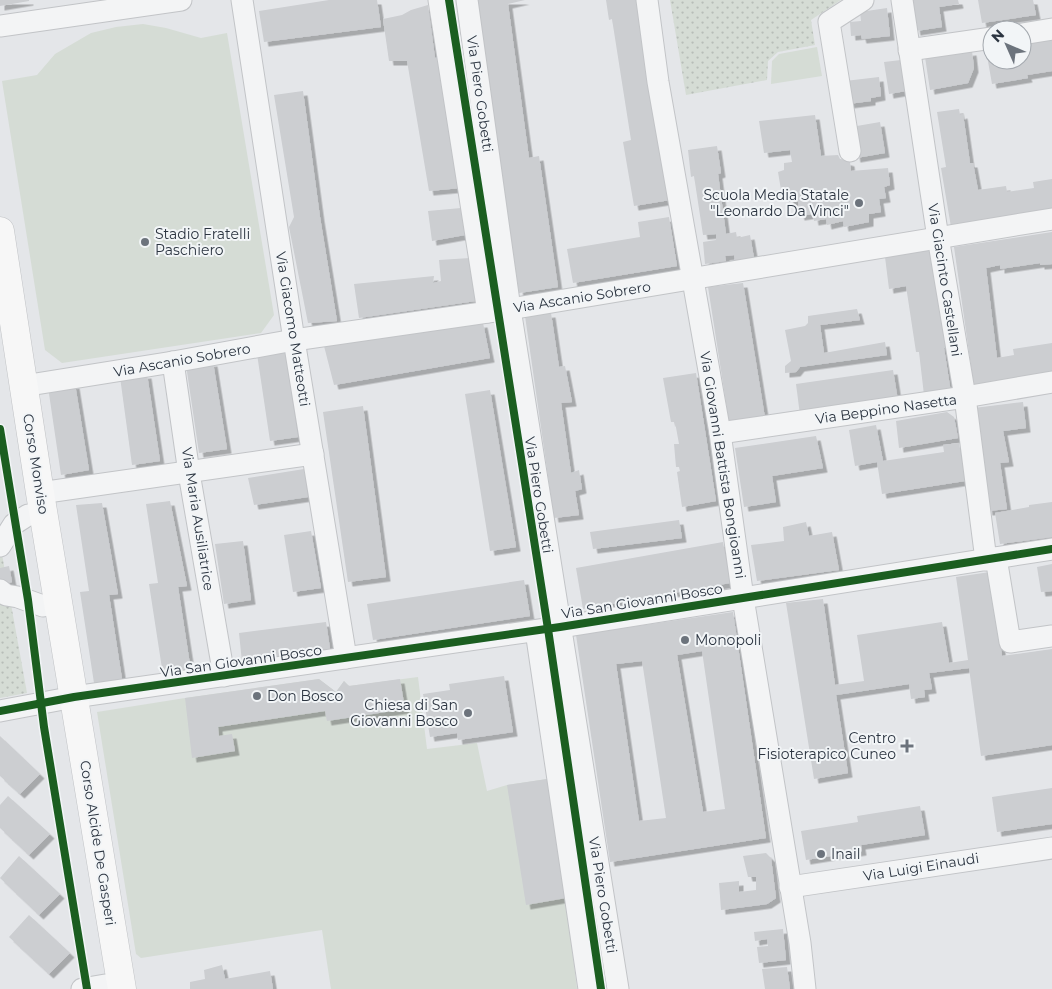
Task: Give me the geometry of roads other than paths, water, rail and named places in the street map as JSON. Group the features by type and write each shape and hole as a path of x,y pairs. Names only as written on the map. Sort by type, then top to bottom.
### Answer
{"main road":[{"name":"Corso Monviso","path":"0,232 24,386 43,606 65,699"},
{"name":"Corso Monviso","path":"0,324 34,504 65,699"},
{"name":"Corso Alcide De Gasperi","path":"65,699 103,988"}],"street":[{"path":"0,26 181,0"},
{"name":"Via Giacomo Matteotti","path":"242,0 294,340 346,658"},
{"name":"Via Piero Gobetti","path":"439,0 488,312"},
{"name":"Via Piero Gobetti","path":"467,0 510,308 618,989"},
{"name":"Via Giovanni Battista Bongioanni","path":"647,0 658,82 720,433 743,598 800,942 805,989"},
{"path":"850,151 829,22 863,0"},
{"name":"Via Giacinto Castellani","path":"902,0 938,238 991,559 1010,642 1052,636"},
{"path":"1032,32 1052,29"},
{"path":"909,50 982,39"},
{"name":"Via Ascanio Sobrero","path":"24,386 294,340 488,312 1052,219"},
{"name":"Via Maria Ausiliatrice","path":"165,363 218,677"},
{"name":"Via Beppino Nasetta","path":"720,433 965,397 1052,382"},
{"path":"0,546 14,524 34,504 183,473 313,454"},
{"name":"Via San Giovanni Bosco","path":"0,711 65,699 536,631 1052,549"},
{"path":"0,590 6,595 18,597 43,606"},
{"name":"Via Piero Gobetti","path":"536,631 589,989"},
{"name":"Via Luigi Einaudi","path":"790,887 1052,848"}],"place":[{"name":"Scuola Media Statale \"Leonardo Da Vinci\"","path":"859,203"},
{"name":"Stadio Fratelli Paschiero","path":"145,242"},
{"name":"Monopoli","path":"685,640"},
{"name":"Don Bosco","path":"257,696"},
{"name":"Chiesa di San Giovanni Bosco","path":"468,713"},
{"name":"Centro Fisioterapico Cuneo","path":"907,746"},
{"name":"Inail","path":"821,854"}]}
